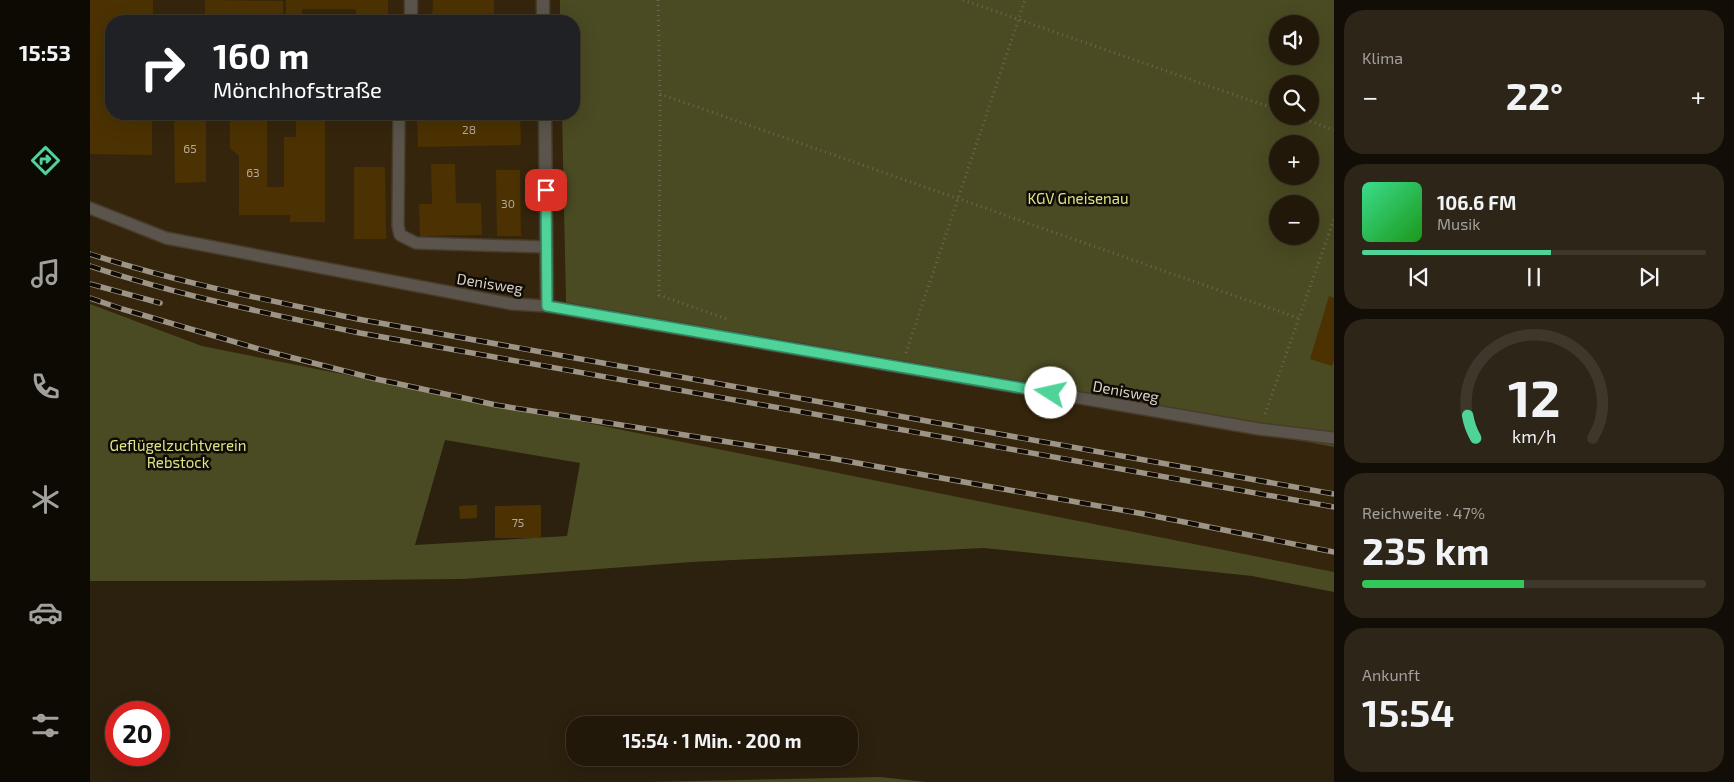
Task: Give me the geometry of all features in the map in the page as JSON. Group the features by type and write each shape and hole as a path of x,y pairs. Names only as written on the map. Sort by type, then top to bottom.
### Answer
{"street":[{"path":"411,0 411,15"},
{"path":"543,0 543,15"},
{"path":"545,120 547,306"}],"lane":[{"path":"399,120 398,226 400,235 416,243 546,247"},
{"name":"Denisweg","path":"90,208 166,238 512,304 547,306 1260,429 1334,438"}],"path":[{"path":"658,0 660,94 659,295 730,320"},
{"path":"963,0 1269,107"},
{"path":"902,366 1025,0"},
{"path":"660,94 1298,318"},
{"path":"1319,124 1334,130"},
{"path":"1260,429 1334,219"}],"shaded area":[{"path":"90,0 560,0 560,15 105,15 105,120 562,120 566,304 1334,447 1334,572 202,346 90,304"}],"green space":[{"name":"KGV Gneisenau","path":"560,0 1334,0 1334,447 566,304 562,120 580,120 580,15 560,15"},
{"name":"Geflügelzuchtverein Rebstock","path":"90,304 202,346 1334,572 1334,592 1252,576 984,548 692,562 463,579 90,581","holes":["445,440 580,463 567,536 415,545"]},
{"path":"880,777 926,782 649,782"}],"building":[{"path":"90,0 153,0 153,15 105,15 105,120 152,120 152,155 90,154"},
{"path":"205,0 283,1 283,15 205,15"},
{"path":"286,0 388,0 388,15 356,15 356,9 302,9 302,15 286,15"},
{"path":"433,0 494,0 494,15 432,15"},
{"path":"174,120 206,120 206,182 175,183"},
{"path":"230,120 267,120 267,187 284,187 284,137 296,137 296,120 325,120 325,222 290,222 290,215 239,215 239,156 230,148"},
{"path":"417,120 520,120 521,145 418,147"},
{"path":"431,164 455,164 456,203 481,203 482,235 420,236 419,204 432,204"},
{"path":"354,167 385,167 386,239 354,239"},
{"path":"496,170 520,170 521,236 497,236"},
{"path":"1329,296 1334,298 1334,360 1332,366 1310,359"},
{"path":"477,505 477,518 460,519 459,506"},
{"path":"541,505 541,538 495,538 495,506"}],"railway":[{"path":"90,254 191,283 363,320 1334,494"},
{"path":"90,266 190,295 360,333 1334,507"},
{"path":"90,284 160,303"},
{"path":"90,298 266,351 376,379 496,405 829,458 1144,514 1334,552"}],"route":[{"path":"546,190 547,306 1051,393"}]}
